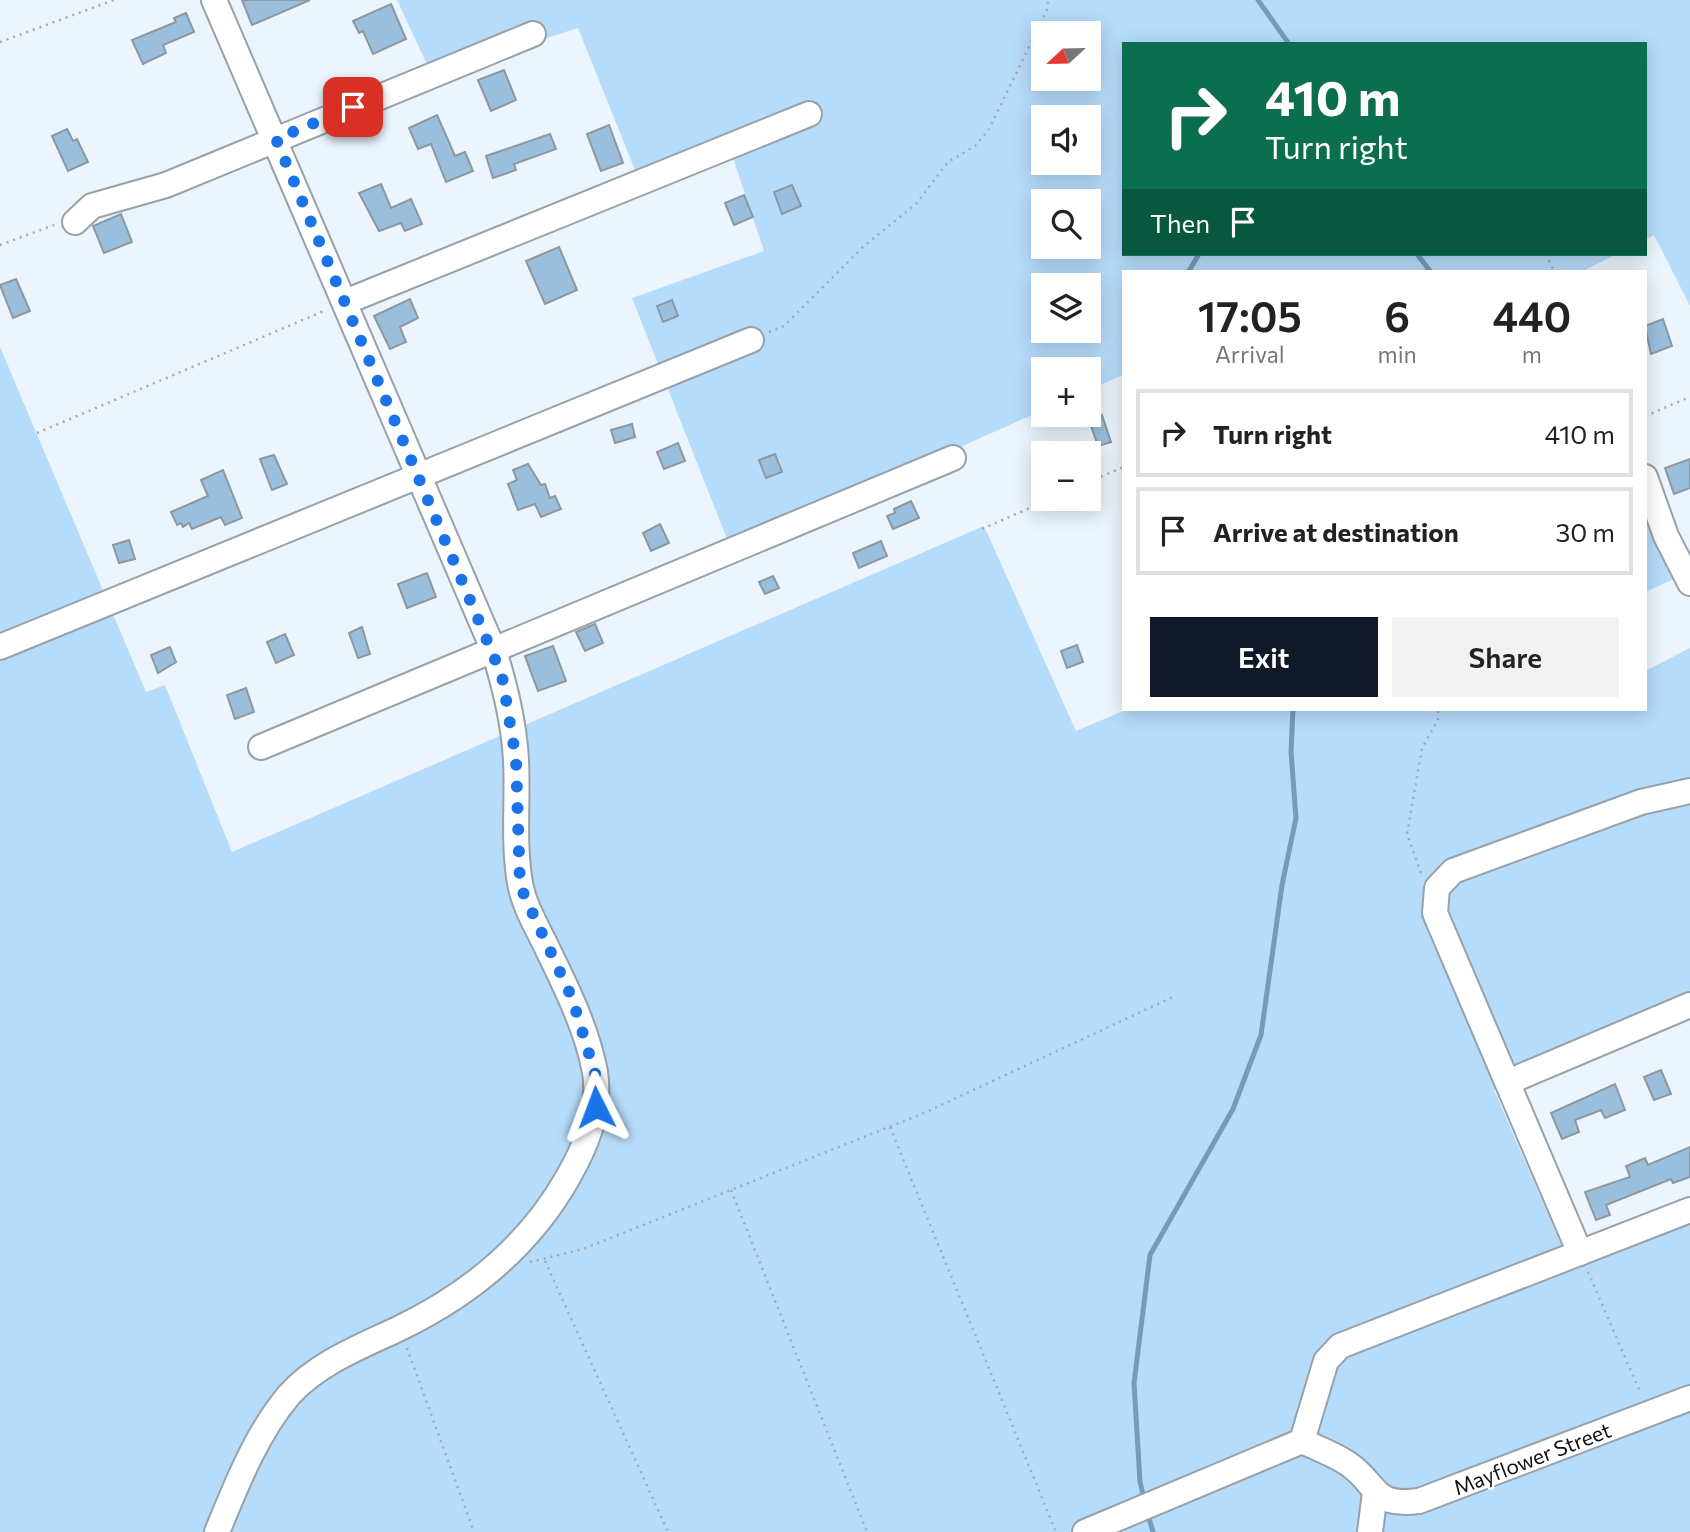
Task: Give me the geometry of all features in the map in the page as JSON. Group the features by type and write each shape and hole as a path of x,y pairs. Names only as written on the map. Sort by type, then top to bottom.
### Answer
{"street":[{"path":"214,0 494,651 507,697 516,759 520,886 572,998 595,1073 596,1107 589,1138 556,1197 503,1261 471,1288 400,1328 353,1349 318,1371 290,1395 262,1436 217,1532"},
{"path":"75,222 92,206 166,185 533,34"},
{"path":"345,303 809,114"},
{"path":"0,647 751,340"},
{"path":"261,747 953,458"},
{"path":"1647,483 1666,536 1690,583"},
{"path":"1580,1253 1435,913 1437,888 1453,872 1641,802 1690,791"},
{"path":"1508,1082 1690,1005"},
{"path":"1302,1441 1326,1361 1340,1346 1690,1210"},
{"name":"Mayflower Street","path":"1375,1492 1395,1504 1419,1501 1690,1398"},
{"path":"1085,1532 1302,1441 1349,1464 1375,1492 1370,1532"}],"path":[{"path":"0,42 114,0"},
{"path":"751,340 784,326 864,246 916,204 948,162 975,146 988,131 1047,10 1048,0"},
{"path":"0,245 51,225 75,222"},
{"path":"37,433 345,303"},
{"path":"1647,415 1690,397"},
{"path":"1101,477 1122,468"},
{"path":"982,529 1031,507"},
{"path":"1421,873 1406,834 1422,748 1438,720 1438,711"},
{"path":"503,1261 536,1263 583,1249 890,1126 1175,996"},
{"path":"890,1126 1056,1532"},
{"path":"731,1190 867,1532"},
{"path":"1580,1253 1650,1414"},
{"path":"545,1260 668,1532"},
{"path":"400,1328 474,1532"}],"shaded area":[{"path":"397,0 1690,0 1690,306 1654,235 1647,239 1647,42 1122,42 1122,256 1613,256 1585,270 1122,270 1122,375 1101,385 1101,357 1031,357 1031,415 731,549 632,298 764,251 729,146 637,175 578,28 432,75"},
{"path":"0,347 146,692 165,685 232,852 984,526 1076,731 1123,711 1647,711 1647,670 1690,648 1690,1005 1494,1090 1570,1265 1690,1218 1690,1532 0,1532"},
{"path":"1647,501 1681,576 1647,591"}],"building":[{"path":"242,0 310,0 252,25"},
{"path":"391,4 406,39 373,54 363,31 359,33 353,21"},
{"path":"186,13 194,32 163,45 166,53 143,64 132,40 176,22 174,18"},
{"path":"504,70 516,100 491,111 478,80"},
{"path":"437,115 455,156 465,152 473,171 446,182 431,144 418,149 409,128"},
{"path":"609,125 623,163 601,171 587,134"},
{"path":"67,129 73,141 77,139 88,162 68,171 52,136"},
{"path":"550,134 556,149 514,164 516,170 493,178 486,156"},
{"path":"381,184 391,208 411,199 422,224 405,231 401,223 379,231 359,193"},
{"path":"792,185 801,206 782,214 774,192"},
{"path":"744,195 753,217 734,225 725,203"},
{"path":"121,214 132,242 104,253 93,226"},
{"path":"559,247 577,290 545,304 526,261"},
{"path":"16,279 30,311 13,318 0,285"},
{"path":"410,299 418,318 400,327 406,342 390,349 374,316"},
{"path":"672,300 678,316 663,322 657,306"},
{"path":"1663,319 1672,346 1651,354 1647,325"},
{"path":"1101,415 1111,442 1101,445 1101,441 1096,441 1091,427 1101,427"},
{"path":"632,424 635,437 615,443 611,430"},
{"path":"678,443 685,461 664,469 657,452"},
{"path":"775,454 782,472 766,478 759,460"},
{"path":"274,455 287,484 272,490 260,459"},
{"path":"1690,459 1690,488 1674,494 1665,468"},
{"path":"528,464 541,485 545,484 550,498 555,496 561,509 541,517 535,504 518,510 508,484 517,480 513,470"},
{"path":"223,470 242,518 225,525 221,517 192,529 189,523 183,527 181,523 177,525 171,512 208,496 201,480"},
{"path":"911,501 919,518 893,529 887,516 895,513 894,509"},
{"path":"660,524 669,543 651,551 643,533"},
{"path":"129,540 135,559 119,563 113,545"},
{"path":"881,541 887,556 859,568 853,553"},
{"path":"427,573 436,597 407,608 398,584"},
{"path":"773,576 779,588 765,594 759,582"},
{"path":"595,624 603,643 585,651 576,632"},
{"path":"362,627 370,654 358,658 349,633"},
{"path":"285,634 294,655 276,663 267,642"},
{"path":"1077,645 1083,662 1067,668 1061,651"},
{"path":"553,646 566,681 538,691 525,656"},
{"path":"170,647 176,662 158,673 151,655"},
{"path":"246,688 254,712 235,719 227,695"},
{"path":"1661,1070 1671,1094 1654,1100 1644,1077"},
{"path":"1615,1084 1625,1110 1605,1118 1601,1110 1575,1120 1579,1132 1562,1139 1551,1113"},
{"path":"1690,1147 1690,1177 1673,1183 1671,1179 1606,1205 1610,1215 1596,1220 1585,1192 1630,1177 1626,1166 1645,1158 1648,1165"}],"waterway":[{"path":"1258,0 1288,42"},
{"path":"1190,270 1198,256"},
{"path":"1419,256 1429,270"},
{"path":"1144,1498 1140,1482 1134,1383 1150,1255 1233,1109 1261,1035 1282,885 1296,818 1291,752 1293,711"},
{"path":"1147,1511 1153,1532"}],"route":[{"path":"353,107 276,139 494,651 507,697 516,759 517,858 520,886 572,998 595,1073 596,1107"}]}
